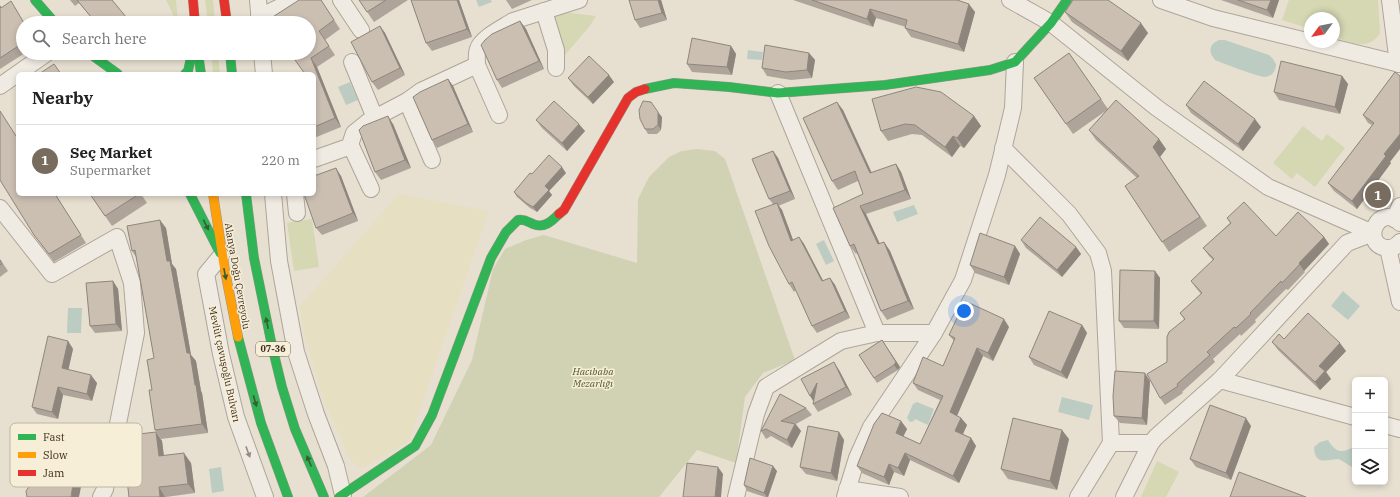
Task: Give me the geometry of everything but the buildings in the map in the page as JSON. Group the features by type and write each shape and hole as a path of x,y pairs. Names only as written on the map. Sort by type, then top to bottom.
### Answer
{"main road":[{"path":"35,0 49,16"},
{"path":"193,0 194,16"},
{"path":"224,0 226,16"},
{"path":"341,496 415,446 432,415 491,258 501,238 517,221 529,221 538,226 553,221 564,210 628,98 636,92 646,88 674,83 729,87 778,93 885,85 990,70 1015,62 1051,23 1067,0"},
{"path":"87,60 95,69"},
{"path":"98,60 115,72"},
{"path":"187,72 190,60"},
{"path":"199,60 201,72"},
{"path":"231,60 232,72"},
{"path":"191,196 222,256"},
{"name":"Alanya Doğu Çevreyolu","path":"213,196 222,256 239,343 264,433 288,497"},
{"name":"Alanya Doğu Çevreyolu","path":"246,196 254,258 281,380 295,429 324,497"}],"street":[{"path":"258,0 260,16"},
{"path":"267,16 295,0"},
{"path":"341,0 361,30"},
{"path":"499,115 477,65 478,49 485,40 513,21 579,0"},
{"path":"1010,0 1051,23 1157,108 1268,188 1373,232"},
{"path":"1161,0 1213,18 1399,64 1390,0"},
{"path":"544,11 556,50 556,68"},
{"path":"20,72 37,60"},
{"path":"263,60 264,72"},
{"path":"352,62 375,118"},
{"path":"900,497 846,493 857,458 870,427 934,333 963,280 997,175 1014,108 1015,62"},
{"path":"371,188 351,146 354,133 375,118 407,101 421,91 477,65"},
{"path":"0,86 16,75"},
{"path":"778,93 877,333"},
{"path":"407,101 432,160"},
{"path":"316,158 351,146"},
{"path":"1003,148 1069,214 1098,253 1103,271 1111,443 1078,497"},
{"path":"273,196 279,261 296,352 316,414 336,466 341,496"},
{"path":"295,196 297,213"},
{"path":"0,208 52,274 117,237 132,283 136,333 118,423"},
{"path":"1398,216 1380,220 1376,224 1373,232 1379,245 1396,246 1400,302"},
{"path":"1124,497 1151,443 1220,380 1347,243 1373,232"},
{"name":"Mevlüt çavuşoğlu Bulvarı","path":"222,256 206,274 221,354 236,417 265,497"},
{"path":"736,497 756,414 766,387 841,341 877,333 934,333"},
{"path":"1220,380 1352,416"},
{"path":"1388,426 1400,429"},
{"path":"1111,443 1151,443"},
{"path":"101,497 105,487"}],"shaded area":[{"path":"476,0 491,0 492,2 479,7"},
{"path":"1219,40 1225,40 1269,55 1276,64 1275,70 1272,74 1265,77 1240,70 1215,60 1211,54 1211,46"},
{"path":"748,50 763,52 762,60 747,59"},
{"path":"350,82 358,100 346,105 338,87"},
{"path":"399,194 489,211 409,441 361,469 349,458 322,395 303,329 300,306"},
{"path":"914,205 918,214 897,222 893,212"},
{"path":"824,240 834,261 826,265 816,244"},
{"path":"1343,291 1360,306 1348,320 1331,306"},
{"path":"68,308 82,308 81,333 67,333"},
{"path":"1062,397 1093,405 1089,420 1058,412"},
{"path":"917,402 934,409 928,425 915,419 914,421 910,422 907,418 913,404"},
{"path":"1328,440 1334,448 1340,451 1352,447 1352,467 1339,459 1319,460 1315,453 1314,447 1320,442"},
{"path":"221,467 224,491 212,493 209,469"}],"green space":[{"path":"166,0 176,0 177,16 174,16"},
{"path":"205,0 213,0 214,16 207,16"},
{"path":"1289,0 1378,0 1380,33 1376,39 1365,44 1353,43 1340,39 1340,12 1304,12 1304,27 1282,20"},
{"path":"562,12 596,16 589,27 559,62 551,20"},
{"path":"212,60 219,60 220,72 213,72"},
{"path":"1303,126 1322,141 1327,134 1345,148 1315,187 1297,173 1292,179 1273,163"},
{"name":"Hacıbaba Mezarlığı","path":"697,149 715,151 725,159 795,360 763,373 745,397 736,463 697,450 659,497 363,497 431,445 472,360 493,269 505,249 526,240 544,235 637,263 638,199 649,177 669,157 682,151"},
{"path":"312,219 319,267 294,271 287,223"},
{"path":"1157,461 1179,472 1166,497 1141,497"}],"traffic: fast":[{"path":"35,0 49,16"},
{"path":"645,89 674,83 729,87 778,93 885,85 990,70 1015,62 1051,23 1067,0"},
{"path":"99,60 115,72"},
{"path":"187,72 190,60"},
{"path":"199,60 201,72"},
{"path":"231,60 232,72"},
{"path":"191,196 220,253"},
{"path":"246,196 254,258 282,387 295,429 324,497"},
{"path":"339,497 415,446 432,415 491,258 506,232 518,220 525,220 541,226 551,222 559,214"},
{"path":"238,337 261,423 288,497"}],"traffic: slow":[{"path":"213,196 225,271 238,337"}],"traffic: jam":[{"path":"193,0 194,16"},
{"path":"224,0 226,16"},
{"path":"559,214 564,210 628,98 636,92 645,89"}],"place":[{"name":"Seç Market","path":"1378,195"}]}
